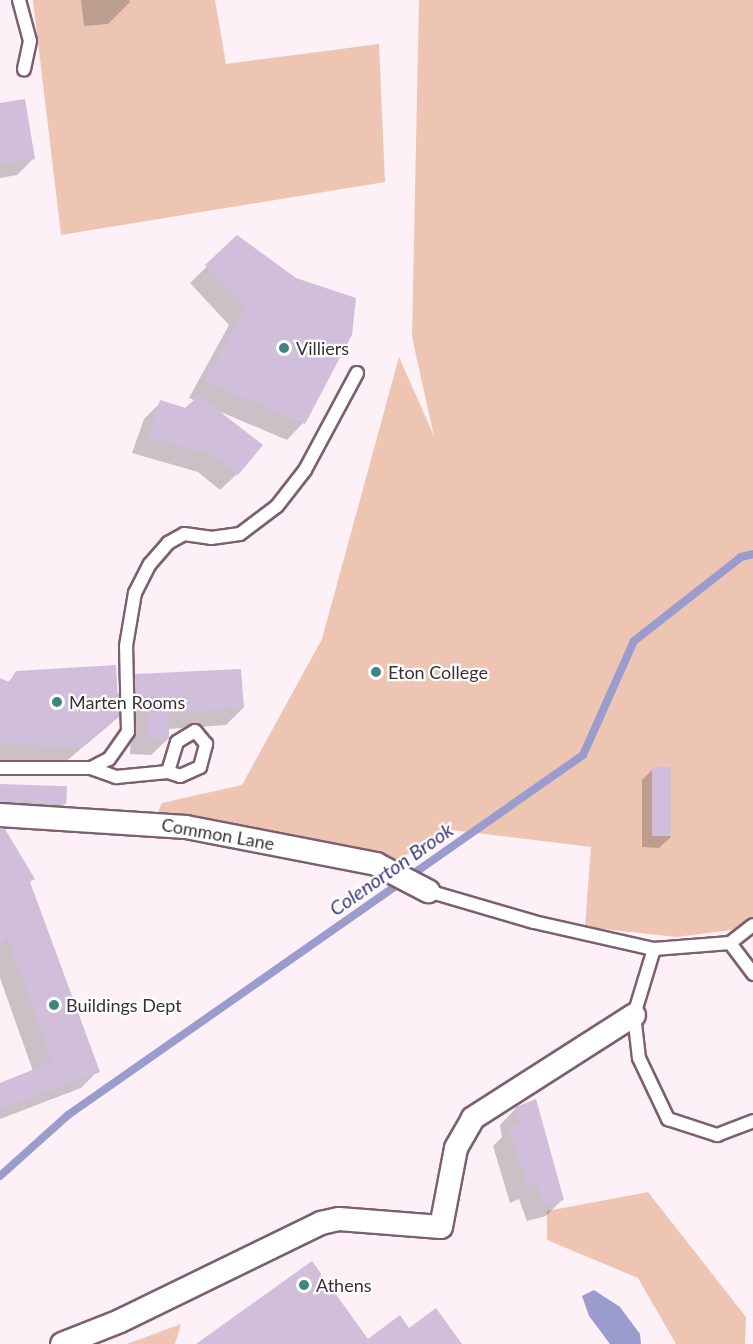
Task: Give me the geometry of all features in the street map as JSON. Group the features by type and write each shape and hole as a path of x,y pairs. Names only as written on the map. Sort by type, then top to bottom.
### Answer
{"street":[{"name":"Common Lane","path":"0,815 186,827 376,864 428,891"},
{"path":"62,1344 120,1321 321,1223 339,1219 441,1227 456,1148 473,1118 634,1015"}],"lane":[{"path":"19,0 30,41 24,69"},
{"path":"91,768 109,759 128,732 126,646 135,593 150,564 168,543 184,534 211,538 240,534 277,506 305,470 357,373"},
{"path":"0,768 91,768 116,777 168,772"},
{"path":"428,891 534,922 654,949 730,943 753,926"},
{"path":"730,943 753,974"},
{"path":"654,949 634,1015 639,1058 668,1119 717,1135 753,1122"}],"shaded area":[{"path":"33,0 215,0 226,64 379,44 385,182 61,235"},
{"path":"419,0 753,0 753,918 732,930 676,937 585,927 591,847 452,830 395,861 157,814 162,803 242,785 322,639 399,357 434,436 412,337"},
{"path":"648,1192 746,1317 745,1344 676,1344 638,1278 547,1240 547,1211"},
{"path":"181,1324 175,1344 127,1344"}],"water":[{"path":"594,1290 620,1307 640,1334 641,1344 610,1344 589,1316 582,1296"}],"building":[{"path":"25,99 35,159 0,165 0,103"},
{"name":"Villiers","path":"237,235 296,278 356,298 352,335 305,424 204,381 245,308 205,265"},
{"path":"197,394 263,445 238,475 215,456 148,437 160,400 189,409"},
{"name":"Marten Rooms","path":"116,665 119,715 81,747 0,744 0,678 9,682 16,671"},
{"path":"241,669 244,708 169,714 169,739 146,737 148,691 136,701 135,674"},
{"path":"652,767 671,767 671,836 652,836"},
{"path":"0,784 67,786 66,804 0,802"},
{"path":"0,829 5,829 35,879 30,882 100,1072 0,1110 0,1083 52,1062 7,936 0,944"},
{"path":"536,1099 564,1200 544,1205 536,1183 527,1187 509,1128 519,1123 516,1107"},
{"name":"Athens","path":"312,1261 368,1339 400,1315 409,1328 436,1308 462,1344 196,1344"}],"waterway":[{"name":"Colenorton Brook","path":"0,1176 68,1115 583,755 634,641 741,557 753,554"}],"place":[{"name":"Villiers","path":"284,348"},
{"name":"Eton College","path":"376,672"},
{"name":"Marten Rooms","path":"57,702"},
{"name":"Buildings Dept","path":"54,1005"},
{"name":"Athens","path":"304,1285"}]}
